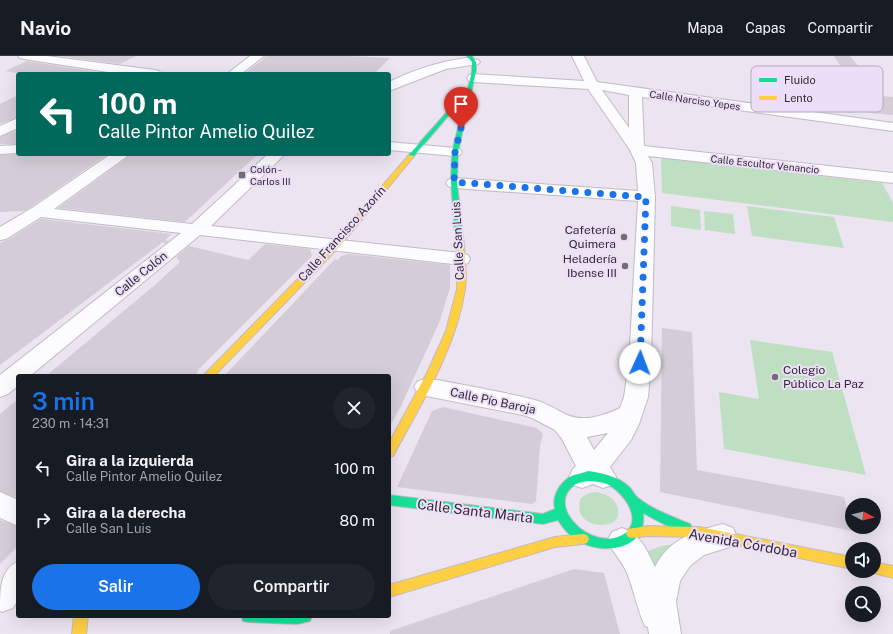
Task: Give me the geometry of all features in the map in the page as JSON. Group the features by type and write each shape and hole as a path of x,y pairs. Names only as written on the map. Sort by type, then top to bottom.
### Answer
{"main road":[{"name":"Calle San Luis","path":"391,449 426,387 451,326 461,288 461,259 454,182 455,152 475,68 472,59"},
{"name":"Calle Francisco Azorín","path":"210,374 336,245 472,82"},
{"path":"636,502 638,523 627,537 602,544 583,539 572,532 566,525 560,512 559,505 562,490 574,480 592,474 621,485 636,502 662,518 711,535"},
{"name":"Calle Santa Marta","path":"391,500 543,519 557,515 560,512"},
{"name":"Avenida Córdoba","path":"627,537 648,531 711,535 845,562"},
{"path":"391,590 556,542 583,539"},
{"path":"881,569 893,572"},
{"path":"79,634 80,618"},
{"path":"293,629 299,618"}],"street":[{"path":"24,56 113,72 137,59"},
{"path":"236,72 258,56"},
{"path":"449,64 459,56"},
{"path":"563,423 571,432 592,474 626,428 636,397 640,363 646,197 644,163 638,150 592,85 578,56"},
{"path":"391,86 404,79 449,64 472,59"},
{"path":"391,79 404,79"},
{"name":"Calle Narciso Yepes","path":"472,82 592,85 751,108"},
{"path":"634,92 638,150"},
{"name":"Calle Narciso Yepes","path":"782,112 893,127"},
{"path":"0,132 16,123"},
{"path":"391,146 455,152"},
{"path":"0,150 16,149"},
{"name":"Calle Escultor Venancio","path":"638,150 893,178"},
{"path":"0,235 31,216 118,156"},
{"name":"Calle Colón","path":"17,374 198,228 274,156"},
{"path":"454,182 646,197"},
{"path":"0,219 31,216 198,228 461,259"},
{"name":"Calle Colón","path":"0,388 16,375"},
{"name":"Calle Pío Baroja","path":"426,387 532,408 549,414 563,423 577,426 606,426 617,422 630,414"},
{"path":"0,504 16,513"},
{"path":"663,634 661,596 664,583 672,566 686,551 701,543 711,535"},
{"path":"627,537 630,549 636,561 663,634"}],"green space":[{"path":"661,158 882,183 893,203 893,222 662,193"},
{"path":"671,206 700,210 701,230 671,226"},
{"path":"747,206 834,217 844,248 752,236"},
{"path":"704,211 733,214 735,234 705,230"},
{"path":"750,340 832,352 866,475 724,449 719,392 759,399"},
{"path":"595,492 607,495 616,504 618,514 615,520 608,524 599,525 590,523 583,518 579,509 581,498 589,493"},
{"path":"675,544 656,576 648,551 661,546"}],"building":[{"path":"59,56 136,56 120,64"},
{"path":"267,56 346,56 390,58 376,72 247,72"},
{"path":"834,56 850,56 858,66 840,66"},
{"path":"27,61 97,72 16,73 5,71"},
{"path":"16,96 16,118 0,124 0,104"},
{"path":"883,96 893,97 893,115 870,113 883,112"},
{"path":"16,131 16,144 0,144 0,137"},
{"path":"0,155 105,156 25,211 0,212"},
{"path":"128,156 256,156 185,222 58,208"},
{"path":"41,219 172,234 165,240 169,241 165,244 163,242 0,365 0,243"},
{"path":"265,244 310,249 312,256 199,369 196,374 48,374 156,284 180,262 176,257 189,246 248,260"},
{"path":"349,254 450,265 450,288 439,323 400,408 391,424 391,374 226,374 335,259 338,260 341,256"},
{"path":"662,328 692,332 697,470 844,497 845,530 660,492"},
{"path":"16,401 16,497 0,491 0,414"},
{"path":"443,407 537,428 543,434 540,446 536,501 532,504 397,487 432,411"},
{"path":"0,520 16,526 16,548 0,564"},
{"path":"574,569 604,573 620,634 390,634 390,631"}],"traffic: fast":[{"path":"460,246 454,183 455,152 474,71 474,62 469,56"},
{"path":"411,156 468,89"},
{"path":"588,476 603,478 614,482 629,495 634,503 637,511 637,527 633,534 626,539 610,544 595,542 581,537 570,528 562,517 559,504 562,492 571,482 588,476"},
{"path":"391,500 543,519 557,515 560,512"},
{"path":"635,502 662,518 686,528"}],"traffic: slow":[{"path":"210,374 336,245 411,156"},
{"path":"391,449 422,394 442,352 450,331 457,310 462,284 460,246"},
{"path":"632,533 647,531 699,532 845,562"},
{"path":"391,590 555,542 583,539"},
{"path":"881,569 893,572"},
{"path":"79,634 81,618"}],"place":[{"name":"Colón - Carlos III","path":"242,175"},
{"name":"Cafetería Quimera","path":"624,237"},
{"name":"Heladería Ibense III","path":"625,266"},
{"name":"Colegio Público La Paz","path":"775,377"}],"route":[{"path":"461,128 455,152 454,182 646,197 640,363"}]}
